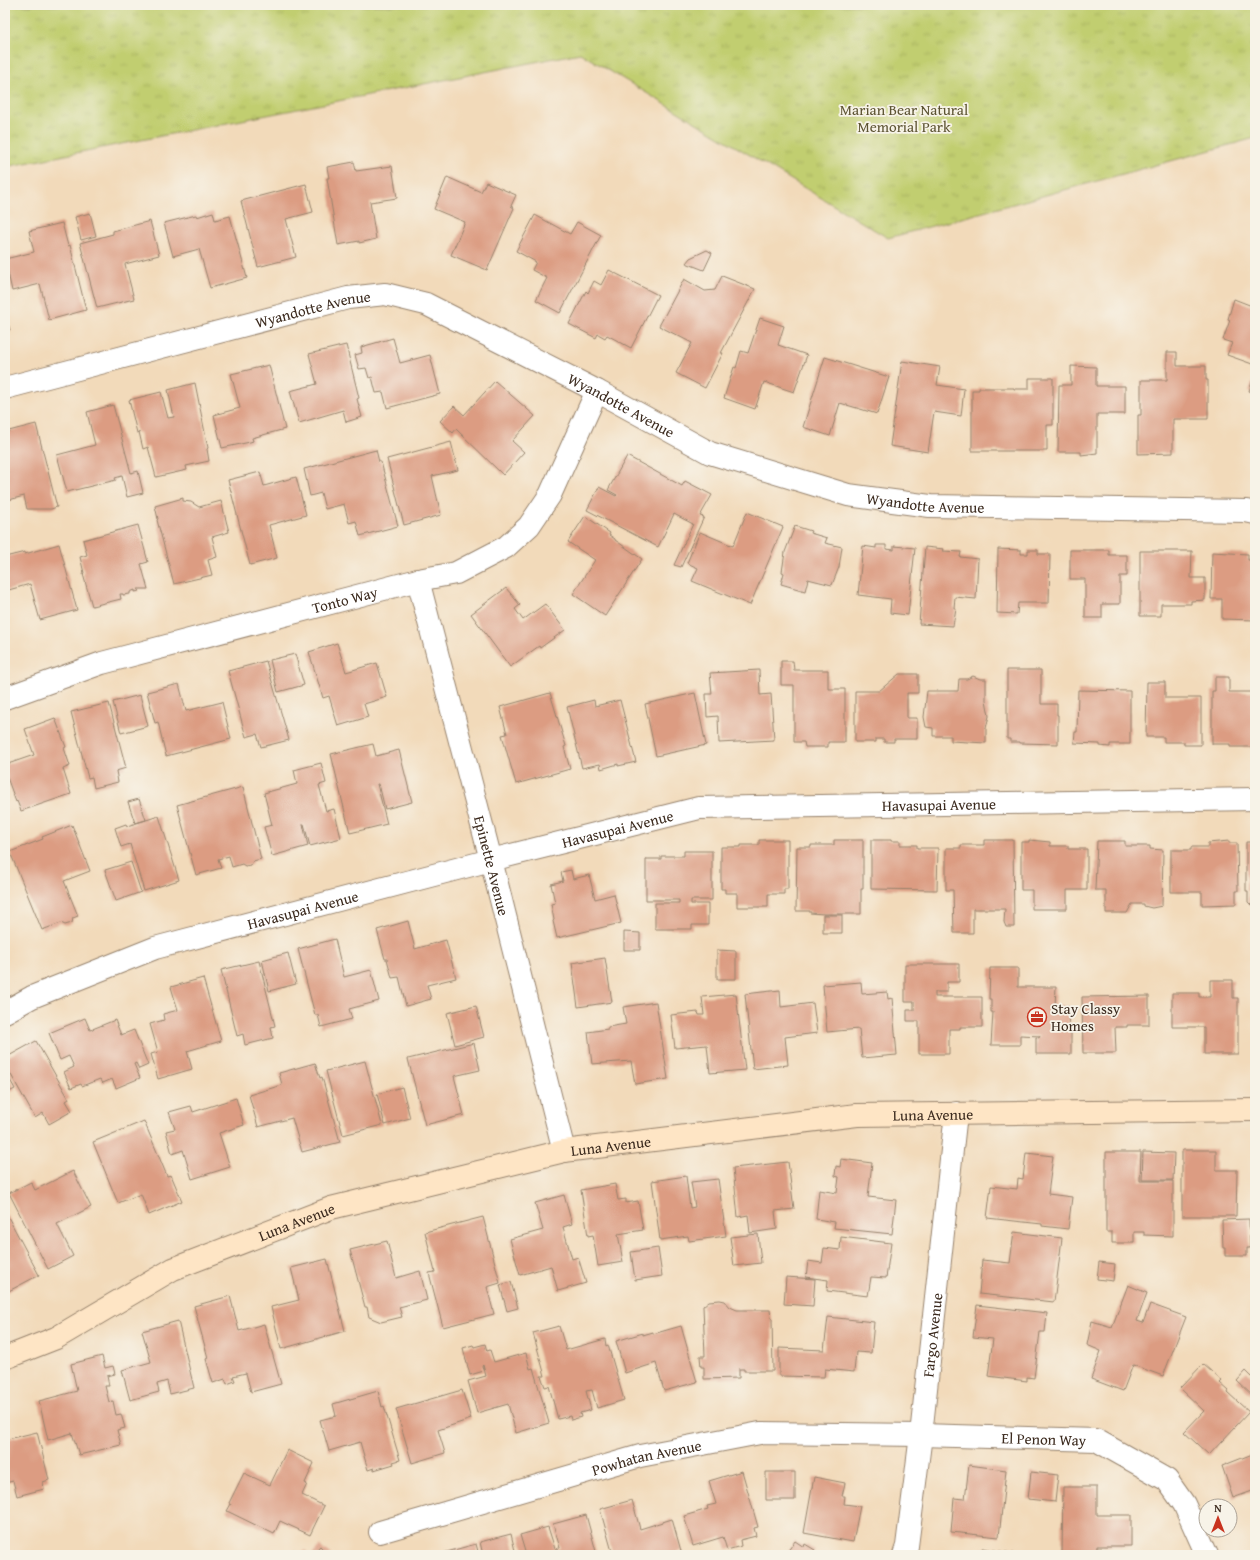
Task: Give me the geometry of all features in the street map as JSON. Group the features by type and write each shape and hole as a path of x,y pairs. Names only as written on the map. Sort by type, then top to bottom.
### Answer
{"street":[{"name":"Wyandotte Avenue","path":"5,388 348,298 386,294 426,304 597,391 710,453 848,495 930,506 1246,510 1255,513"},
{"name":"Tonto Way","path":"5,698 102,663 418,580 456,573 506,547 529,526 550,495 597,391"},
{"name":"Epinette Avenue","path":"418,580 491,860 564,1151"},
{"name":"Havasupai Avenue","path":"5,1012 32,997 155,948 491,860 699,808 1255,799"},
{"name":"Luna Avenue","path":"5,1358 56,1338 173,1269 331,1208 564,1151 857,1115 1255,1110"},
{"name":"Fargo Avenue","path":"904,1555 907,1546 921,1435 956,1113"},
{"name":"Powhatan Avenue","path":"380,1532 640,1456 760,1433 921,1435"},
{"name":"El Penon Way","path":"921,1435 1096,1440 1167,1480 1184,1504 1207,1555"}],"green space":[{"name":"Marian Bear Natural Memorial Park","path":"5,5 1255,5 1255,138 888,238 580,53 5,167"}],"building":[{"path":"354,162 356,171 392,166 397,198 370,202 376,239 359,243 359,241 338,245 327,178 329,178 327,167"},
{"path":"447,177 481,192 486,182 516,195 511,206 514,208 487,270 451,255 465,222 434,209"},
{"path":"306,184 313,212 286,219 296,257 258,267 241,201"},
{"path":"213,212 215,220 230,216 247,278 210,288 199,249 173,256 164,223 196,215 197,217"},
{"path":"90,213 96,236 81,240 75,217"},
{"path":"535,215 570,234 577,222 601,235 560,313 536,300 547,278 532,270 536,262 516,251"},
{"path":"150,221 159,255 125,264 134,299 97,308 80,243 113,234 113,231"},
{"path":"62,223 68,246 70,245 86,310 49,320 40,284 12,291 5,259 34,252 29,231"},
{"path":"707,250 712,253 704,270 686,263 690,258"},
{"path":"609,270 658,295 631,348 607,335 605,338 598,334 596,338 569,324 586,291 588,293 594,281 601,285"},
{"path":"722,276 755,289 721,353 723,353 705,388 676,373 692,343 659,326 684,279 705,291 715,290"},
{"path":"1255,298 1255,365 1227,355 1232,343 1223,340 1230,320 1228,319 1234,299 1252,306"},
{"path":"5,314 10,330 5,331"},
{"path":"760,318 784,326 778,345 807,355 794,392 764,382 755,409 724,398 741,351 748,353"},
{"path":"393,338 400,363 430,355 440,394 387,408 383,392 376,393 372,377 369,378 366,368 359,369 355,355 362,353 361,347"},
{"path":"346,345 362,417 346,422 343,410 299,423 290,391 317,384 309,354"},
{"path":"1167,352 1177,352 1177,366 1206,366 1206,380 1208,380 1208,419 1173,419 1173,453 1138,454 1138,415 1141,415 1141,380 1167,380"},
{"path":"825,357 889,377 877,414 840,403 830,436 803,427"},
{"path":"902,361 940,367 937,385 964,389 961,416 934,412 928,452 890,446"},
{"path":"269,365 285,429 252,438 253,441 250,442 222,448 214,415 240,408 231,374"},
{"path":"1071,366 1096,367 1096,386 1125,386 1125,414 1097,414 1097,453 1081,455 1081,452 1058,452 1059,385 1071,385"},
{"path":"1255,374 1255,393 1249,391"},
{"path":"1029,378 1053,378 1053,425 1047,425 1047,451 972,451 972,390 979,390 979,388 1029,389"},
{"path":"495,381 535,416 512,441 524,452 503,475 456,429 453,433 440,421 454,406 464,415"},
{"path":"195,383 208,448 209,461 186,466 187,470 156,477 148,447 143,449 139,432 137,433 129,400 161,392 168,418 174,417 168,390"},
{"path":"113,405 131,473 138,471 143,493 127,497 122,476 115,478 116,480 67,492 57,455 95,445 87,412"},
{"path":"36,424 57,507 51,509 27,509 24,496 5,501 5,473 8,473 5,462 5,432"},
{"path":"451,442 458,470 432,476 441,515 404,525 387,459"},
{"path":"376,450 379,462 381,462 398,526 360,536 356,521 349,523 344,504 325,509 321,493 310,496 304,469"},
{"path":"627,456 682,486 685,481 712,495 700,516 704,517 681,567 674,565 693,524 674,514 658,547 587,510 599,487 616,496 617,495 608,490"},
{"path":"260,472 264,486 296,477 306,515 269,525 277,558 250,565 228,480"},
{"path":"183,498 183,501 191,502 199,507 221,501 229,532 212,537 217,557 208,560 212,575 174,584 157,520 155,506"},
{"path":"747,512 783,527 750,605 692,581 698,568 687,563 700,532 733,546"},
{"path":"585,516 610,533 609,535 615,540 642,559 605,616 573,594 595,560 568,542"},
{"path":"138,525 148,562 141,564 148,589 138,589 139,591 135,592 135,590 130,592 130,594 120,594 121,599 92,606 80,557 87,555 83,540"},
{"path":"795,526 811,531 810,533 827,538 825,543 842,547 839,567 832,585 808,579 805,591 781,584 784,573 782,572 785,552"},
{"path":"59,544 77,610 40,620 30,584 5,591 5,557 25,552 25,554"},
{"path":"876,545 886,545 886,549 894,550 894,546 915,548 908,615 890,613 891,599 858,595 863,546 876,548"},
{"path":"925,547 944,549 943,551 961,552 960,557 978,559 976,599 955,597 954,608 956,608 953,626 919,624"},
{"path":"998,549 1021,550 1021,554 1028,554 1028,550 1038,550 1038,554 1050,554 1049,603 1018,603 1017,614 997,613"},
{"path":"1070,550 1109,550 1109,555 1127,555 1127,576 1120,576 1120,604 1102,604 1102,618 1085,618 1085,579 1070,579"},
{"path":"1140,551 1192,551 1191,578 1205,578 1205,600 1191,601 1191,604 1161,604 1161,616 1140,616"},
{"path":"1212,552 1248,554 1248,560 1255,560 1255,620 1222,619 1222,599 1211,599"},
{"path":"506,588 520,605 515,609 523,620 545,604 565,630 540,648 539,646 510,667 471,614"},
{"path":"337,643 346,672 377,663 387,697 364,704 368,717 338,726 329,696 323,698 309,652"},
{"path":"295,654 304,685 278,692 270,660"},
{"path":"266,661 289,740 261,747 257,734 246,737 228,671"},
{"path":"781,661 793,661 794,670 828,670 828,689 845,689 845,742 828,742 828,747 805,747 804,742 794,742 794,685 781,685"},
{"path":"759,670 760,695 771,694 774,740 719,743 718,716 707,717 706,694 712,694 710,673"},
{"path":"1007,670 1041,670 1041,704 1057,704 1058,744 1020,743 1010,742 1010,739 1007,739"},
{"path":"899,674 918,674 918,693 907,693 907,718 917,718 917,739 894,739 894,742 884,742 884,739 876,739 876,742 855,742 855,691 879,691"},
{"path":"973,676 980,679 986,679 986,700 989,716 986,728 986,743 951,741 951,736 933,736 933,728 926,727 924,717 927,691 958,691 959,679 967,679"},
{"path":"1215,677 1229,677 1229,692 1255,692 1255,747 1230,747 1230,744 1212,744 1212,691 1215,691"},
{"path":"1147,682 1165,682 1165,698 1201,698 1201,745 1184,745 1184,742 1164,742 1164,737 1146,737"},
{"path":"179,684 186,711 222,702 231,739 166,756 158,722 155,723 147,692"},
{"path":"1078,690 1130,691 1130,744 1110,744 1110,747 1100,746 1100,744 1074,743 1075,732 1077,732"},
{"path":"550,693 566,746 564,747 570,769 516,784 502,735 507,734 500,707"},
{"path":"695,693 706,745 656,756 645,704"},
{"path":"140,695 148,726 121,733 113,702"},
{"path":"594,700 595,706 620,700 636,762 618,766 618,764 601,769 600,764 582,768 567,707"},
{"path":"109,703 126,768 116,771 118,782 94,788 92,777 88,778 71,712"},
{"path":"55,718 66,747 64,748 70,766 63,769 71,794 21,811 17,801 16,802 5,772 5,765 34,755 25,729"},
{"path":"373,744 376,756 399,750 412,802 385,809 379,784 377,784 387,824 350,833 331,754"},
{"path":"321,763 326,783 319,785 326,811 334,809 341,838 310,846 303,824 308,846 272,856 264,827 272,825 264,793 297,784 294,770"},
{"path":"243,787 261,859 253,861 251,865 245,866 242,864 232,867 229,856 218,859 221,868 196,875 177,805"},
{"path":"139,799 146,820 135,823 128,802"},
{"path":"159,816 179,880 144,891 130,844 121,847 115,828 126,824 127,826"},
{"path":"72,825 90,871 64,881 78,916 73,918 72,923 65,925 61,923 42,930 10,852 43,839 42,837"},
{"path":"759,840 788,840 788,889 784,889 784,894 768,894 768,907 737,907 737,893 725,893 725,889 721,889 721,847 759,845"},
{"path":"834,840 863,840 863,889 861,889 861,914 824,914 810,913 810,911 796,911 797,847 811,847 811,845 834,845"},
{"path":"871,840 900,841 900,845 917,845 917,848 938,848 937,890 871,889"},
{"path":"984,840 1013,840 1014,927 1006,927 1004,922 1005,909 973,909 973,933 954,933 953,890 946,890 946,848 961,848 961,845 984,845"},
{"path":"1029,840 1050,842 1050,846 1068,846 1068,849 1087,849 1087,890 1067,890 1067,909 1032,909 1032,890 1021,890 1021,842 1029,842"},
{"path":"1097,841 1125,841 1125,846 1150,846 1150,849 1163,850 1162,906 1152,908 1144,906 1144,904 1132,904 1127,913 1106,913 1106,890 1095,890"},
{"path":"1229,841 1229,843 1237,843 1238,891 1236,891 1236,904 1202,905 1202,892 1171,892 1171,850 1191,850 1191,847 1208,847 1208,843"},
{"path":"1246,842 1255,842 1255,905 1251,905 1248,902 1248,891 1246,891"},
{"path":"684,851 712,851 712,900 691,900 691,904 708,904 708,925 692,925 692,929 655,929 655,903 679,903 679,900 646,900 646,859 661,859 661,856 684,856"},
{"path":"131,862 141,892 116,901 105,870"},
{"path":"571,870 573,879 589,875 595,899 614,894 621,923 557,938 551,904 555,903 551,884 563,881 561,872"},
{"path":"823,915 842,915 842,933 823,933"},
{"path":"408,921 415,949 446,940 456,978 427,985 431,999 406,1006 399,977 392,978 377,930"},
{"path":"624,932 640,933 640,950 624,950"},
{"path":"335,939 344,977 371,970 379,1001 349,1009 352,1019 321,1027 318,1015 315,1015 298,949"},
{"path":"717,950 736,951 736,979 717,979"},
{"path":"288,953 296,984 269,991 262,960"},
{"path":"605,958 612,1002 578,1007 572,963"},
{"path":"259,961 275,1026 271,1027 273,1038 245,1045 243,1034 237,1036 221,970"},
{"path":"905,964 959,964 959,982 947,982 947,992 935,992 935,997 982,997 982,1027 960,1027 960,1029 949,1029 949,1054 919,1054 919,1021 907,1021 907,1010 914,1010 914,1002 905,1002"},
{"path":"990,968 1018,968 1018,987 1056,987 1055,1006 1069,1006 1068,1032 1071,1032 1071,1054 1036,1054 1036,1037 1039,1038 1040,1036 1020,1035 1020,1045 991,1045 993,1012 991,1012 991,999 989,999"},
{"path":"203,978 221,1041 187,1051 192,1069 158,1079 151,1054 158,1052 150,1024 164,1020 163,1014 178,1010 171,987"},
{"path":"1210,980 1233,980 1233,998 1238,998 1238,1054 1204,1054 1204,1027 1172,1027 1172,993 1199,993 1199,997 1210,997"},
{"path":"861,982 862,994 887,992 888,999 892,998 897,1055 862,1058 859,1029 827,1032 823,985"},
{"path":"780,990 781,1007 813,1003 817,1033 785,1037 788,1065 753,1069 745,994"},
{"path":"736,994 745,1070 710,1073 707,1045 675,1048 671,1015 698,1012 699,1015 704,1015 702,997"},
{"path":"1149,996 1149,1025 1127,1025 1127,1027 1115,1027 1116,1053 1083,1053 1082,997"},
{"path":"656,1002 668,1079 635,1084 631,1061 592,1064 588,1032 626,1024 623,1007"},
{"path":"476,1006 484,1037 455,1045 447,1013"},
{"path":"85,1018 90,1030 115,1020 121,1035 134,1030 148,1065 139,1069 136,1063 134,1064 140,1078 116,1088 112,1079 103,1083 100,1079 82,1086 81,1084 71,1088 64,1072 74,1067 69,1056 60,1060 49,1033"},
{"path":"36,1041 69,1099 66,1101 72,1111 49,1124 43,1113 35,1118 5,1064 5,1058"},
{"path":"474,1043 480,1070 454,1076 464,1115 425,1125 408,1059"},
{"path":"365,1061 382,1125 343,1135 326,1071"},
{"path":"315,1063 320,1078 322,1077 340,1142 302,1152 292,1118 258,1127 249,1095 282,1085 279,1073"},
{"path":"5,1071 15,1089 5,1094"},
{"path":"402,1087 410,1118 385,1125 377,1094"},
{"path":"236,1098 244,1125 219,1133 230,1167 192,1179 183,1150 172,1154 166,1131 175,1129 169,1112 191,1106 193,1112"},
{"path":"144,1121 167,1176 171,1175 182,1201 149,1215 141,1194 118,1203 93,1142"},
{"path":"1182,1150 1216,1150 1216,1170 1237,1170 1236,1216 1182,1216"},
{"path":"1106,1152 1141,1152 1140,1181 1173,1181 1173,1236 1144,1235 1144,1232 1134,1232 1134,1243 1112,1243 1112,1232 1106,1232"},
{"path":"1143,1152 1174,1153 1173,1180 1142,1180"},
{"path":"1026,1153 1053,1156 1048,1194 1072,1197 1068,1229 1042,1226 1042,1224 987,1218 991,1186 1017,1189 1018,1178 1023,1179"},
{"path":"841,1159 872,1163 868,1197 896,1200 892,1234 834,1228 835,1222 816,1219 819,1190 837,1193 839,1177 835,1176 836,1166 840,1167"},
{"path":"788,1162 794,1209 775,1211 777,1229 750,1233 748,1215 738,1217 733,1168"},
{"path":"73,1171 91,1207 57,1224 73,1256 48,1269 9,1193 31,1182 35,1190"},
{"path":"686,1176 690,1208 695,1207 691,1182 718,1179 726,1236 689,1241 688,1236 660,1240 652,1181"},
{"path":"615,1184 618,1200 626,1199 626,1203 638,1201 643,1230 618,1234 623,1262 598,1266 593,1235 588,1236 581,1190"},
{"path":"564,1195 572,1224 563,1227 572,1259 578,1257 586,1283 558,1291 551,1266 520,1275 510,1239 543,1230 535,1203"},
{"path":"7,1215 39,1275 5,1293 5,1216"},
{"path":"483,1217 500,1283 487,1287 494,1314 443,1327 429,1273 435,1272 425,1232"},
{"path":"1249,1219 1250,1248 1247,1248 1247,1256 1225,1256 1225,1248 1223,1248 1222,1220"},
{"path":"1014,1232 1062,1238 1054,1302 979,1294 982,1260 1010,1263"},
{"path":"758,1234 761,1263 734,1266 730,1237"},
{"path":"841,1237 891,1243 886,1278 871,1277 868,1296 827,1291 828,1280 806,1277 808,1261 822,1263 824,1248 840,1250"},
{"path":"387,1241 396,1278 420,1271 427,1300 399,1307 402,1317 381,1322 369,1317 350,1250"},
{"path":"658,1248 662,1276 635,1280 631,1252"},
{"path":"327,1259 345,1331 281,1349 271,1307 299,1300 291,1268"},
{"path":"1099,1262 1115,1264 1113,1281 1097,1279"},
{"path":"786,1277 815,1279 813,1306 784,1304"},
{"path":"511,1282 518,1308 507,1311 500,1285"},
{"path":"1128,1285 1147,1293 1137,1321 1143,1323 1150,1304 1186,1317 1163,1376 1133,1365 1123,1391 1091,1379 1101,1351 1087,1345 1092,1321 1112,1327"},
{"path":"230,1296 239,1331 264,1324 281,1384 251,1392 246,1373 233,1376 235,1381 227,1384 225,1379 213,1383 194,1306"},
{"path":"709,1301 725,1301 730,1307 737,1310 770,1310 772,1318 773,1371 744,1371 744,1369 739,1369 739,1378 704,1379 704,1367 701,1367 700,1356 705,1356 703,1306"},
{"path":"977,1305 1047,1313 1045,1332 1040,1332 1034,1378 1027,1377 1027,1381 988,1376 993,1339 973,1337"},
{"path":"828,1317 874,1322 871,1353 856,1352 854,1372 825,1369 824,1377 779,1376 779,1348 824,1350"},
{"path":"178,1321 194,1388 170,1394 167,1381 157,1384 159,1392 130,1400 122,1370 151,1362 142,1331"},
{"path":"559,1326 566,1350 605,1339 624,1400 597,1408 592,1390 586,1391 591,1410 580,1413 581,1417 571,1420 570,1416 558,1419 549,1386 545,1387 541,1376 545,1376 533,1333"},
{"path":"681,1326 697,1382 664,1391 656,1363 625,1373 616,1341 643,1333 643,1335 653,1332 653,1334"},
{"path":"485,1344 487,1351 490,1350 494,1362 526,1353 530,1369 533,1368 549,1423 516,1433 508,1404 477,1413 468,1381 486,1376 483,1365 484,1371 470,1375 463,1348"},
{"path":"102,1356 105,1368 113,1366 115,1374 107,1376 109,1386 105,1386 109,1402 113,1401 116,1415 121,1414 125,1428 117,1430 121,1445 79,1455 72,1433 48,1440 39,1401 77,1391 71,1364"},
{"path":"1203,1364 1222,1381 1220,1383 1229,1391 1228,1393 1249,1412 1209,1455 1184,1432 1204,1411 1180,1388"},
{"path":"1246,1371 1255,1380 1255,1398 1237,1381"},
{"path":"462,1390 471,1419 438,1430 445,1453 412,1463 396,1409"},
{"path":"378,1391 400,1460 393,1462 394,1464 374,1470 374,1468 368,1470 360,1442 329,1451 320,1420 336,1416 333,1404"},
{"path":"5,1428 8,1439 37,1432 49,1480 43,1482 44,1489 17,1496 13,1481 5,1483"},
{"path":"287,1450 314,1463 305,1483 307,1484 302,1495 324,1506 310,1535 280,1521 274,1534 227,1511 231,1504 229,1503 244,1473 270,1485"},
{"path":"1255,1453 1255,1490 1233,1498 1222,1466"},
{"path":"969,1465 1006,1470 999,1537 951,1532 954,1498 965,1499"},
{"path":"742,1471 758,1527 754,1528 756,1536 740,1540 741,1546 727,1550 723,1537 693,1546 684,1516 708,1509 707,1506 716,1504 709,1481"},
{"path":"766,1472 795,1472 795,1500 766,1500"},
{"path":"1031,1472 1058,1475 1055,1502 1028,1499"},
{"path":"814,1477 845,1483 842,1496 845,1496 844,1504 860,1506 853,1542 804,1533"},
{"path":"1063,1487 1097,1487 1097,1515 1131,1515 1131,1546 1097,1546 1096,1555 1062,1555"},
{"path":"632,1500 640,1529 672,1519 681,1551 667,1555 613,1555 600,1509"},
{"path":"586,1515 597,1555 526,1555 520,1535 548,1527 555,1549 560,1548 553,1524"},
{"path":"511,1534 516,1555 483,1555 480,1542"},
{"path":"795,1541 804,1547 805,1544 815,1550 813,1553 816,1555 785,1555"},
{"path":"476,1544 479,1555 444,1555 443,1553"},
{"path":"320,1546 325,1551 326,1550 331,1555 311,1555"},
{"path":"982,1548 1018,1554 981,1555"},
{"path":"295,1550 300,1555 290,1555"},
{"path":"305,1550 310,1555 300,1555"}],"place":[{"name":"Stay Classy Homes","path":"1037,1017"}]}
